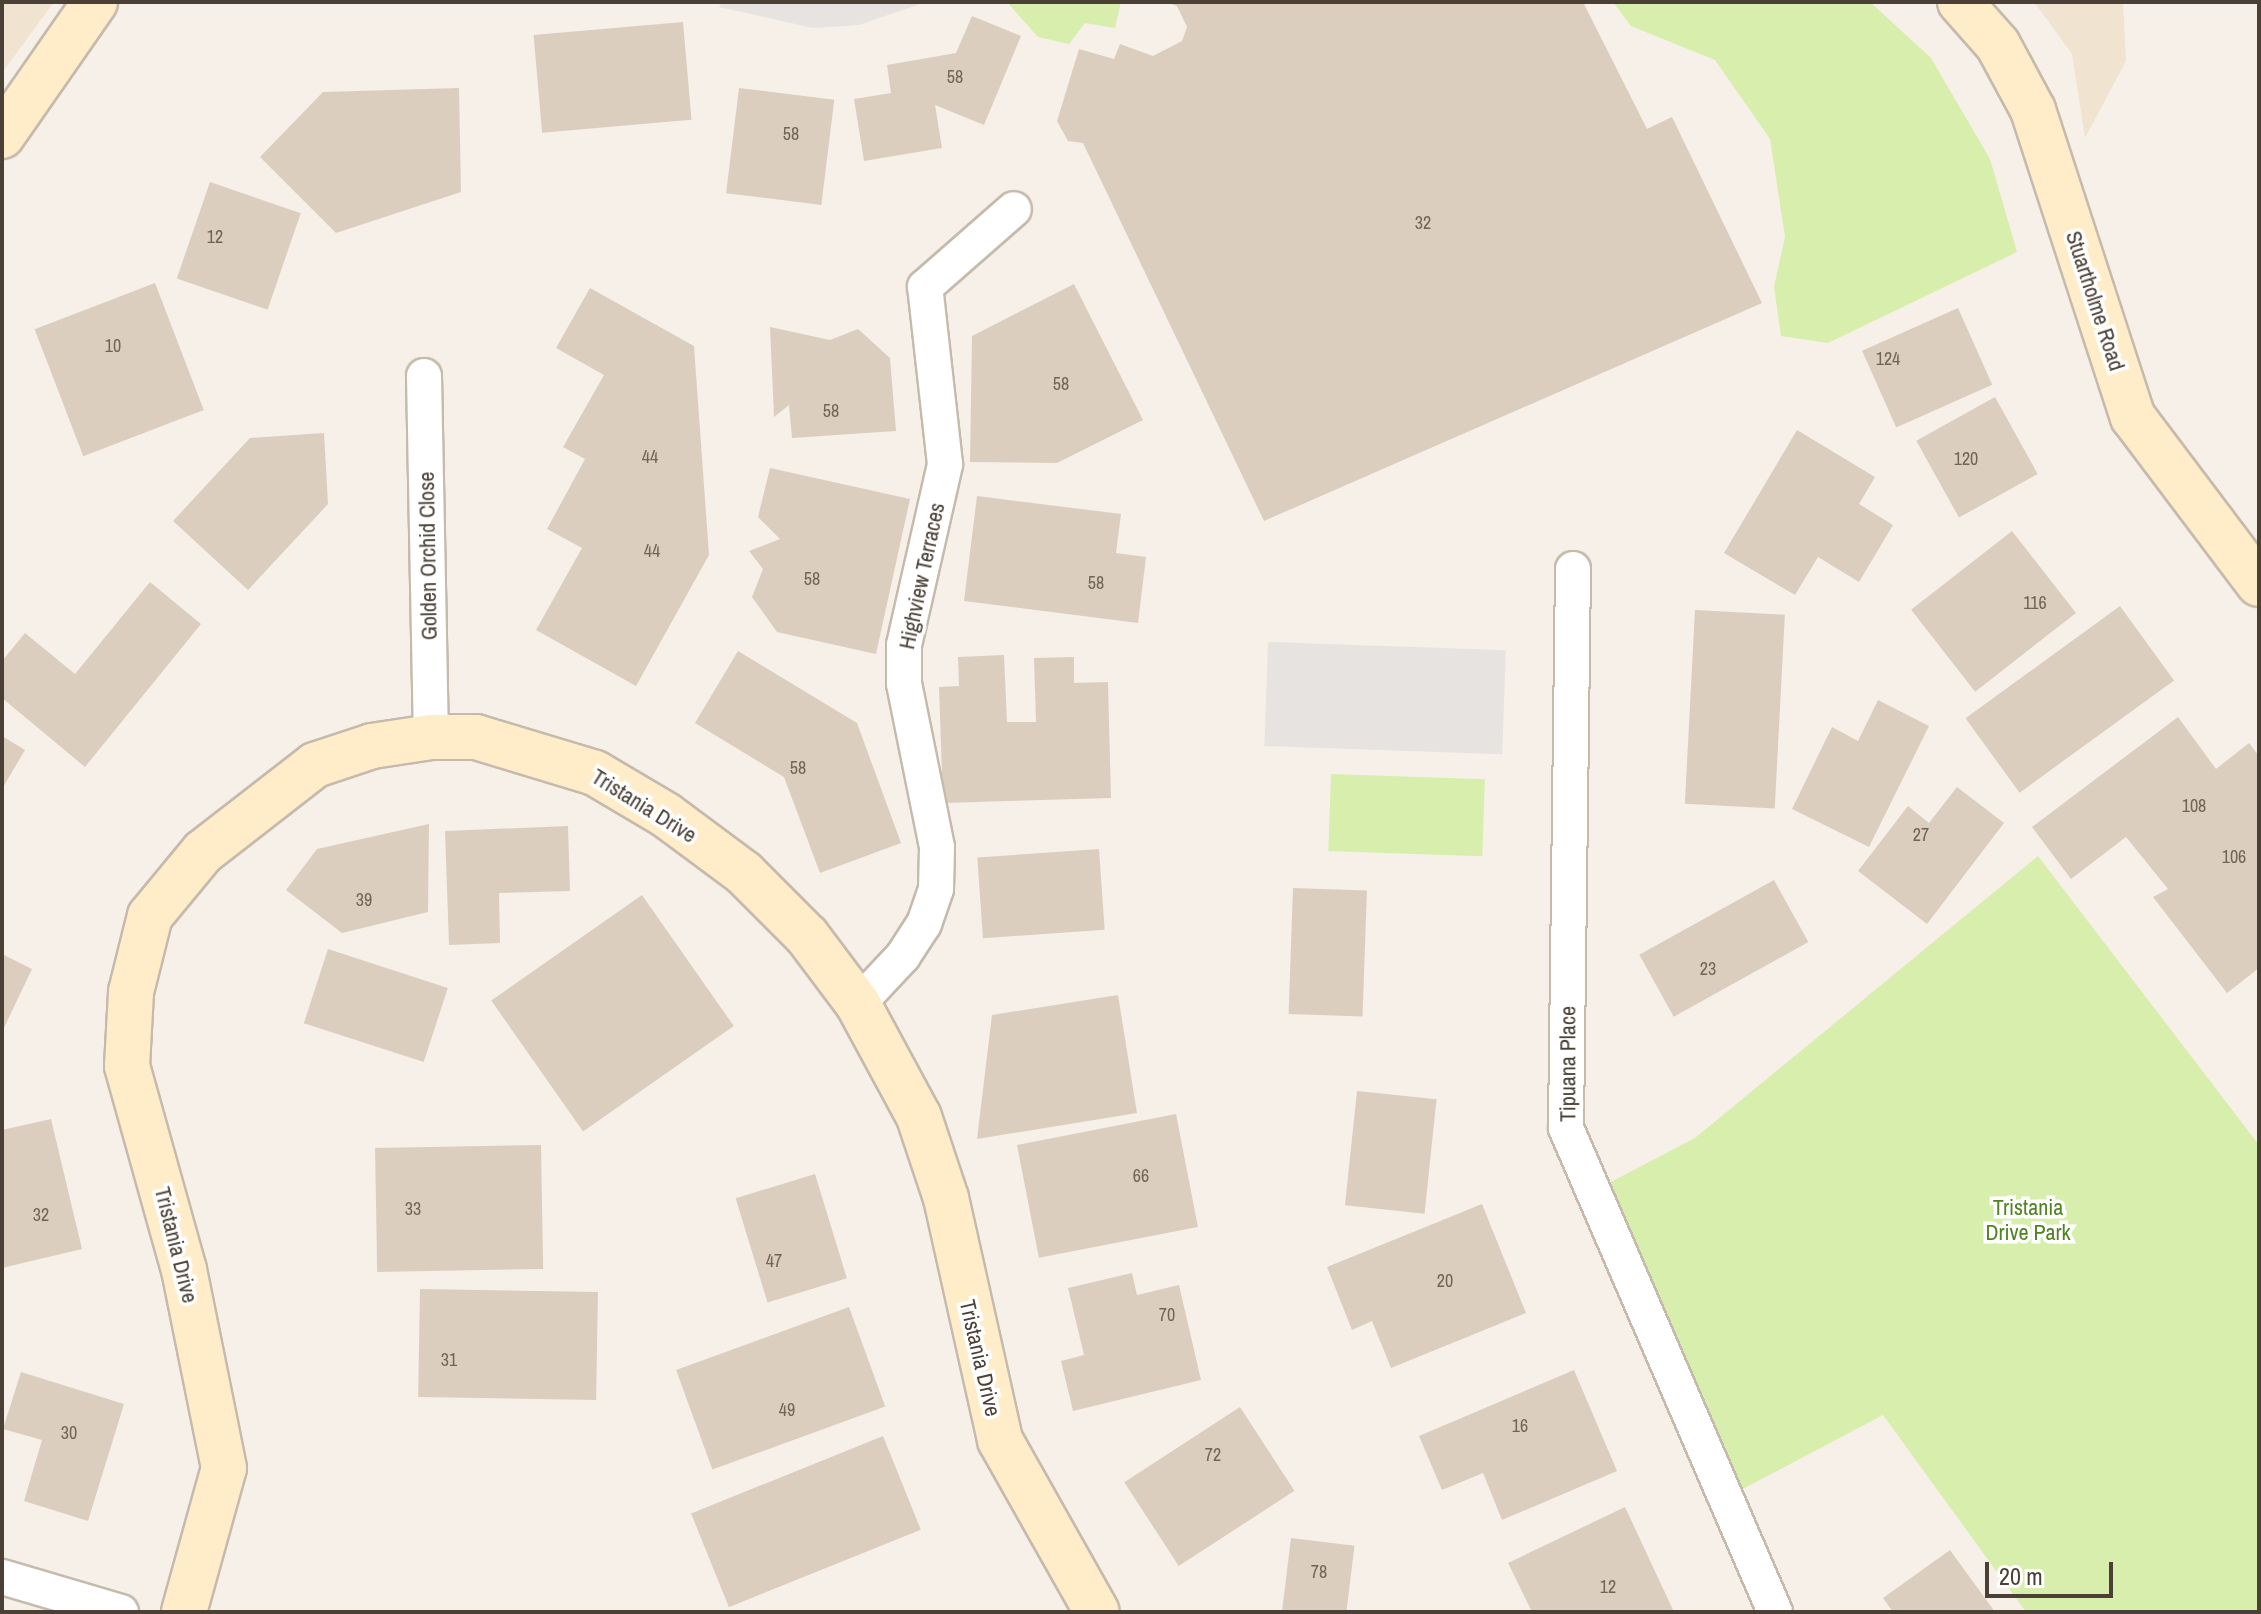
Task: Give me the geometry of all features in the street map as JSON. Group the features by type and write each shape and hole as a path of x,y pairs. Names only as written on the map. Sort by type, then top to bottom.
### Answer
{"street":[{"path":"2,136 95,2"},
{"name":"Stuartholme Road","path":"1960,2 1998,45 2033,110 2133,417 2259,584"},
{"name":"Highview Terraces","path":"858,1004 903,956 924,924 936,889 937,847 904,684 904,645 945,464 925,287 1014,209"},
{"name":"Golden Orchid Close","path":"424,376 431,737"},
{"name":"Tipuana Place","path":"1573,569 1566,1128 1775,1612"},
{"name":"Tristania Drive","path":"184,1612 224,1468 184,1270 127,1066 131,992 150,916 203,852 315,765 372,746 431,737 476,737 521,748 595,773 666,815 755,884 807,936 858,1004 919,1117 946,1198 1000,1440 1097,1612"},
{"path":"2,1577 121,1612"}],"shaded area":[{"path":"2,2 54,2 2,73"},
{"path":"722,2 926,2 859,25 813,28 719,7"},
{"path":"2034,2 2123,2 2126,61 2085,138 2072,54"},
{"path":"1268,642 1506,650 1502,754 1264,746"}],"green space":[{"path":"1007,2 1121,2 1115,28 1085,23 1069,44 1038,37"},
{"path":"1613,2 1870,2 1931,58 1990,159 2017,252 1828,343 1781,336 1774,287 1785,237 1770,139 1715,60 1631,26"},
{"path":"1331,774 1485,779 1482,856 1328,851"},
{"name":"Tristania Drive Park","path":"2038,856 2259,1145 2259,1612 2026,1612 1883,1415 1737,1492 1605,1185 1695,1138"}],"building":[{"path":"1166,2 1583,2 1647,129 1672,117 1762,303 1264,521 1083,143 1068,141 1057,121 1079,49 1114,59 1120,44 1153,56 1182,41 1187,27 1177,6"},
{"path":"972,16 1021,36 984,125 935,105 942,148 864,161 854,99 891,93 887,65 956,53"},
{"path":"683,22 692,120 542,133 534,35"},
{"path":"459,88 461,192 336,233 260,157 323,92"},
{"path":"739,88 834,100 821,205 726,193"},
{"path":"210,182 301,213 268,310 177,278"},
{"path":"155,283 204,410 83,456 35,329"},
{"path":"1074,284 1143,420 1057,463 970,462 972,336"},
{"path":"590,288 694,346 709,555 636,686 536,630 582,548 547,529 585,459 563,447 604,375 556,348"},
{"path":"1958,308 1992,385 1896,427 1862,351"},
{"path":"770,327 830,340 858,329 890,358 896,431 792,438 789,405 774,417"},
{"path":"1995,397 2038,474 1959,518 1916,441"},
{"path":"1797,430 1875,477 1859,504 1893,525 1859,582 1818,557 1795,595 1724,553"},
{"path":"324,433 328,504 248,590 173,521 250,438"},
{"path":"770,468 910,499 876,654 777,632 752,597 763,569 749,551 780,539 758,517"},
{"path":"977,496 1121,514 1116,553 1146,557 1138,623 964,601"},
{"path":"2012,531 2076,613 1975,692 1911,610"},
{"path":"150,582 201,624 85,767 2,698 2,661 25,633 75,674"},
{"path":"2120,606 2174,680 2020,793 1965,718"},
{"path":"1695,610 1785,615 1775,808 1685,804"},
{"path":"738,651 857,723 901,843 820,873 784,777 695,723"},
{"path":"1004,655 1007,722 1036,722 1034,658 1074,657 1074,683 1108,682 1111,798 943,803 939,687 959,686 958,657"},
{"path":"1878,700 1929,726 1869,847 1792,809 1832,727 1858,741"},
{"path":"2178,717 2216,769 2249,743 2259,756 2259,968 2227,993 2153,897 2168,889 2126,837 2071,879 2032,827"},
{"path":"2,736 25,750 2,789"},
{"path":"1957,787 2004,823 1927,924 1858,871 1908,806 1929,823"},
{"path":"429,824 428,912 342,933 286,890 317,849"},
{"path":"568,826 570,891 499,893 500,943 449,945 445,831"},
{"path":"1099,849 1105,930 983,938 977,858"},
{"path":"1774,880 1808,942 1674,1017 1639,955"},
{"path":"1293,888 1367,891 1363,1017 1289,1014"},
{"path":"642,895 734,1026 583,1132 491,1001"},
{"path":"328,949 448,988 424,1062 304,1023"},
{"path":"2,954 32,969 2,1032"},
{"path":"1118,995 1137,1113 977,1139 992,1015"},
{"path":"1357,1091 1437,1099 1425,1214 1345,1205"},
{"path":"1176,1114 1198,1227 1039,1258 1017,1145"},
{"path":"51,1119 82,1249 2,1268 2,1130"},
{"path":"541,1145 543,1269 377,1272 375,1148"},
{"path":"815,1174 847,1278 767,1303 736,1198"},
{"path":"1482,1204 1526,1313 1391,1368 1372,1321 1352,1330 1327,1267"},
{"path":"1132,1273 1137,1295 1179,1285 1201,1380 1073,1411 1061,1361 1084,1355 1068,1288"},
{"path":"420,1289 598,1292 596,1400 418,1397"},
{"path":"849,1307 885,1407 712,1470 676,1370"},
{"path":"1574,1370 1617,1471 1502,1520 1483,1473 1442,1490 1419,1436"},
{"path":"21,1372 124,1404 88,1521 24,1501 42,1440 3,1429"},
{"path":"1240,1407 1294,1491 1179,1566 1124,1482"},
{"path":"883,1436 921,1530 729,1607 691,1514"},
{"path":"1625,1507 1674,1612 1532,1612 1508,1563"},
{"path":"1291,1538 1355,1546 1346,1612 1282,1612"},
{"path":"1950,1550 1995,1612 1893,1612 1883,1598"}]}
